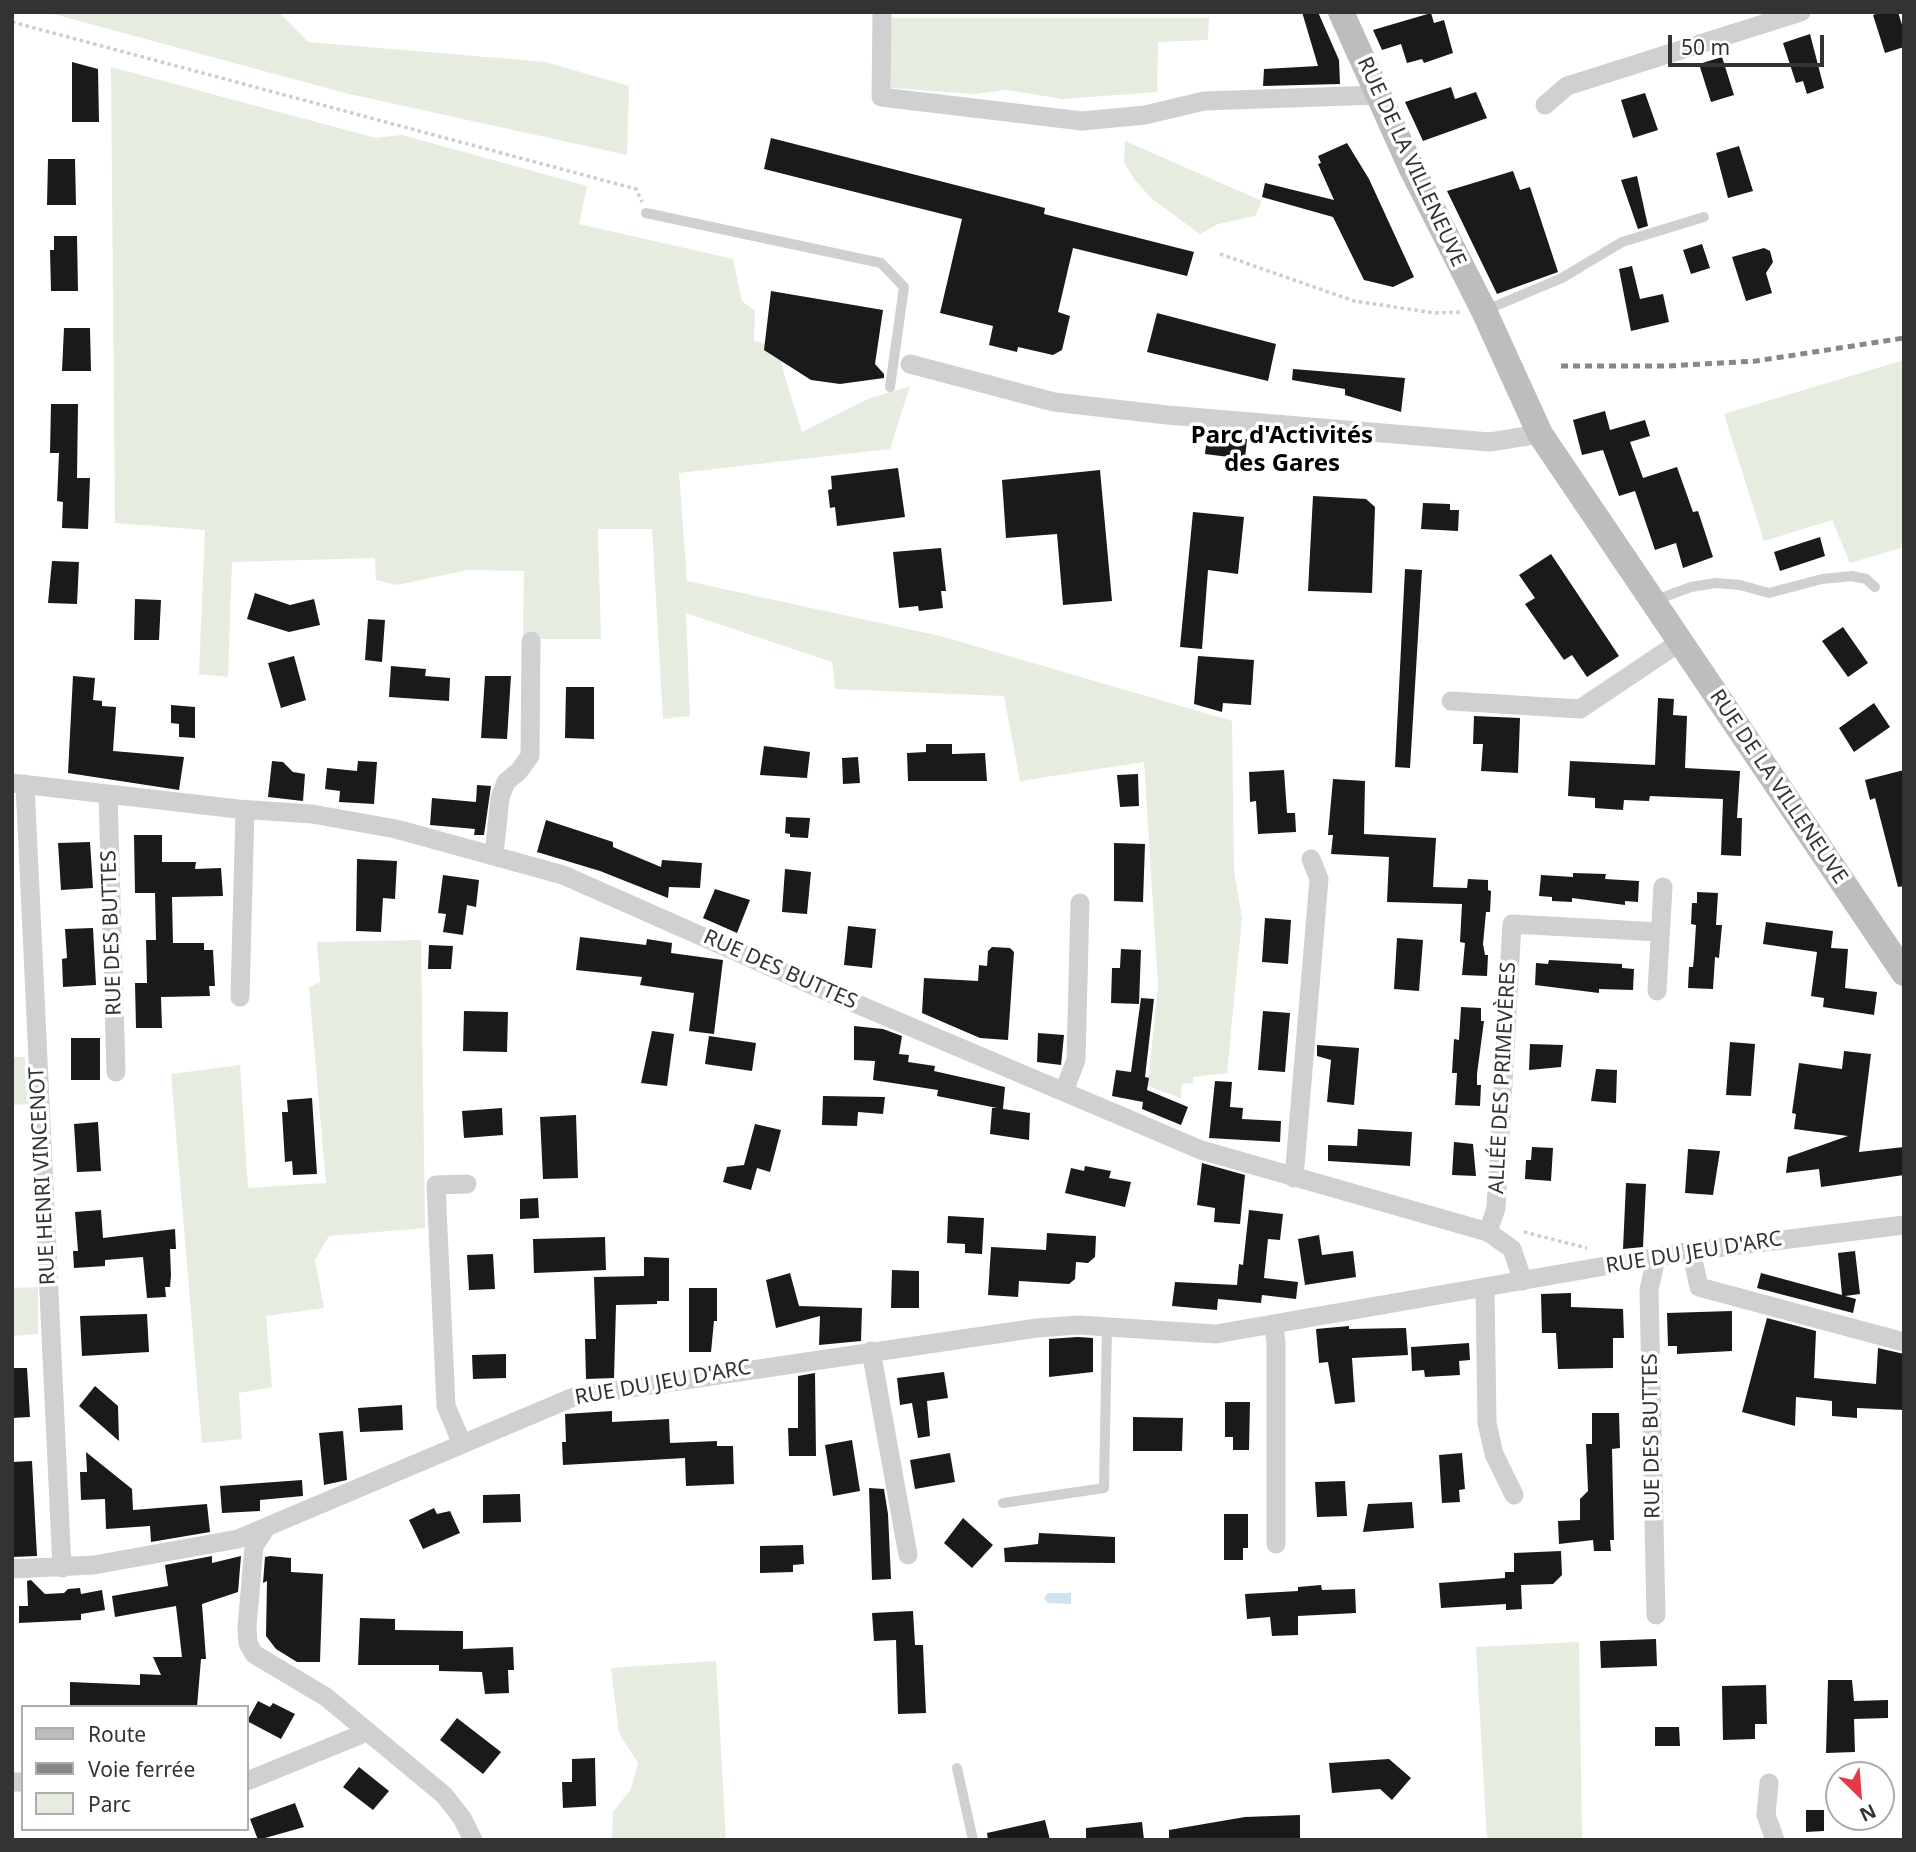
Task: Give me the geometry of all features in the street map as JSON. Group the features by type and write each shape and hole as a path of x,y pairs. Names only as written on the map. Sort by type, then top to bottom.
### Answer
{"main road":[{"name":"RUE DE LA VILLENEUVE","path":"1341,12 1540,434 1904,972"}],"street":[{"path":"882,12 881,97 1082,121 1145,115 1203,101 1378,95"},
{"path":"1545,105 1567,86 1801,12"},
{"path":"902,363 1054,402 1154,414 1490,442 1540,434"},
{"path":"494,854 500,798 506,782 530,756 531,641"},
{"path":"1451,701 1580,709 1680,642"},
{"name":"RUE DES BUTTES","path":"19,784 245,810 312,814 396,829 563,874 811,985 1201,1150 1294,1178 1490,1228 1512,1249 1524,1281"},
{"name":"RUE HENRI VINCENOT","path":"19,784 62,1568"},
{"name":"RUE DES BUTTES","path":"108,794 116,1072"},
{"path":"240,997 245,810"},
{"path":"1294,1178 1319,879 1311,859"},
{"path":"1657,991 1663,887"},
{"path":"1064,1091 1076,1060 1080,903"},
{"name":"ALLÉE DES PRIMEVÈRES","path":"1490,1228 1496,1208 1512,923 1660,932"},
{"path":"462,1444 446,1406 436,1185 467,1184"},
{"name":"RUE DU JEU D'ARC","path":"12,1569 62,1568 192,1550 238,1539 576,1396 1037,1328 1107,1327 1216,1334 1691,1251 1904,1225"},
{"path":"1691,1251 1699,1287 1904,1342"},
{"name":"RUE DES BUTTES","path":"1656,1258 1649,1290 1656,1615"},
{"path":"1485,1288 1487,1423 1494,1454 1514,1495"},
{"path":"1273,1325 1276,1343 1276,1544"},
{"path":"871,1351 908,1555"},
{"path":"266,1528 254,1545 248,1643 254,1654 326,1697 444,1795 462,1818 473,1840"},
{"path":"248,1781 367,1731"},
{"path":"1769,1783 1766,1815 1775,1840"}],"lane":[{"path":"646,213 881,263 900,278 904,287 902,363 890,387"},
{"path":"1483,311 1521,298 1562,278 1622,242 1704,217"},
{"path":"1653,601 1681,590 1716,583 1769,593 1822,579 1852,576 1866,579 1875,587"},
{"path":"1003,1503 1104,1488 1107,1327"},
{"path":"957,1768 973,1840"}],"path":[{"path":"12,22 636,189 646,213"},
{"path":"1220,254 1354,301 1435,313 1483,311"},
{"path":"1490,1228 1589,1248"}],"green space":[{"path":"46,12 279,12 308,42 545,62 629,86 627,155 345,93"},
{"path":"889,18 1209,18 1208,40 1158,42 1157,92 1063,99 1006,90 976,94 891,88"},
{"path":"111,67 376,138 402,135 587,186 579,224 733,259 742,301 755,311 754,341 780,347 782,367 802,432 868,399 910,386 890,449 679,473 687,581 940,636 1232,721 1234,871 1242,918 1227,1073 1193,1077 1194,1083 1182,1084 1181,1098 1148,1086 1158,985 1144,762 1020,781 1004,696 835,689 832,662 686,613 690,716 663,719 652,529 598,529 601,639 523,639 524,571 468,570 397,585 376,580 375,558 232,562 228,677 199,674 205,530 115,523"},
{"path":"1125,141 1262,201 1255,216 1218,224 1200,234 1151,198 1134,179 1124,162"},
{"path":"1904,360 1904,547 1850,563 1832,520 1764,541 1724,414"},
{"path":"421,940 425,1228 329,1236 315,1260 324,1308 266,1316 272,1387 239,1393 242,1439 202,1443 171,1074 240,1065 248,1188 326,1183 309,988 320,982 317,942"},
{"path":"12,1057 25,1057 29,1104 12,1105"},
{"path":"38,1287 38,1334 12,1336 12,1288"},
{"path":"1579,1642 1582,1840 1487,1840 1476,1647"},
{"path":"716,1661 726,1840 612,1840 613,1812 631,1789 638,1763 619,1733 611,1668"}],"water":[{"path":"1048,1593 1071,1593 1071,1604 1048,1603 1044,1598"}],"building":[{"path":"1302,12 1318,12 1339,60 1340,84 1263,86 1264,69 1318,66"},
{"path":"1898,12 1904,31 1904,47 1885,53 1873,15"},
{"path":"1431,13 1434,23 1444,20 1453,53 1424,63 1422,59 1407,63 1401,44 1382,50 1373,30"},
{"path":"1810,34 1824,88 1807,94 1803,81 1796,83 1783,43"},
{"path":"1722,57 1734,95 1711,102 1699,64"},
{"path":"72,62 98,69 99,122 72,122"},
{"path":"1451,87 1455,99 1476,92 1487,118 1423,141 1405,102"},
{"path":"1645,93 1658,130 1633,138 1621,100"},
{"path":"771,138 1045,208 1044,214 1194,252 1187,276 1073,248 1058,312 1070,316 1062,350 1053,355 1018,347 1017,352 989,345 993,326 940,313 962,219 764,169"},
{"path":"1347,143 1369,179 1414,277 1393,287 1364,280 1333,217 1262,197 1265,183 1334,200 1318,164 1321,163 1318,156"},
{"path":"1739,146 1753,191 1728,198 1716,153"},
{"path":"48,159 75,159 76,205 47,205"},
{"path":"1513,171 1520,190 1530,187 1558,272 1497,294 1447,191"},
{"path":"1637,176 1648,226 1638,229 1621,180"},
{"path":"54,236 77,236 78,291 51,291 50,250 54,250"},
{"path":"1702,244 1710,268 1691,274 1683,250"},
{"path":"1764,248 1770,251 1773,262 1766,273 1772,293 1746,301 1732,257"},
{"path":"1632,266 1640,299 1663,294 1669,322 1631,331 1619,269"},
{"path":"771,291 883,310 875,364 884,374 884,378 840,384 811,380 764,350"},
{"path":"1157,313 1276,344 1268,381 1147,352"},
{"path":"64,328 90,328 91,371 62,371"},
{"path":"1293,369 1405,378 1401,412 1345,395 1345,389 1292,380"},
{"path":"51,404 78,404 77,478 90,478 88,529 62,528 63,502 57,501 59,453 50,453"},
{"path":"1605,411 1610,430 1645,420 1650,436 1630,442 1643,478 1677,467 1693,512 1698,511 1713,557 1683,568 1676,543 1655,550 1635,491 1619,496 1603,450 1582,455 1573,420"},
{"path":"1207,437 1247,439 1245,459 1205,454"},
{"path":"898,468 905,517 837,526 835,507 830,508 828,490 832,489 831,476"},
{"path":"1100,470 1112,601 1063,605 1057,534 1006,538 1002,480"},
{"path":"1313,496 1366,499 1375,507 1372,593 1308,591"},
{"path":"1423,503 1450,504 1450,510 1459,510 1458,531 1421,529"},
{"path":"1193,512 1244,517 1238,574 1208,570 1202,649 1180,647"},
{"path":"1820,537 1825,556 1780,571 1774,552"},
{"path":"941,548 946,591 941,591 943,608 919,611 918,606 899,608 893,552"},
{"path":"1551,554 1619,656 1587,677 1572,655 1564,660 1525,604 1535,598 1519,575"},
{"path":"52,561 79,562 77,604 48,603"},
{"path":"1405,569 1422,570 1410,768 1395,767"},
{"path":"255,593 290,605 314,599 320,625 289,632 247,619"},
{"path":"135,599 161,600 159,640 134,640"},
{"path":"368,619 385,620 382,662 365,660"},
{"path":"1843,627 1868,663 1848,677 1822,641"},
{"path":"294,656 306,700 281,708 268,663"},
{"path":"1198,656 1254,660 1251,705 1223,703 1222,712 1194,704"},
{"path":"391,666 426,669 425,676 450,678 449,701 389,697"},
{"path":"73,676 95,678 93,700 102,701 102,706 116,707 113,751 184,757 179,790 68,773"},
{"path":"485,676 511,676 507,739 481,738"},
{"path":"566,687 594,687 594,739 565,738"},
{"path":"1658,698 1674,699 1673,715 1687,716 1685,768 1740,771 1737,818 1742,818 1741,856 1721,855 1723,799 1650,796 1649,801 1624,800 1623,810 1595,808 1595,798 1568,796 1570,761 1655,765"},
{"path":"1874,703 1890,727 1854,752 1839,728"},
{"path":"171,705 195,707 195,738 179,737 179,724 171,723"},
{"path":"1474,716 1520,718 1518,773 1481,771 1483,744 1473,744"},
{"path":"926,744 952,744 952,754 985,753 987,781 908,781 907,753 926,752"},
{"path":"764,746 810,752 807,778 760,775"},
{"path":"858,757 860,783 843,784 842,758"},
{"path":"272,761 283,762 293,772 305,774 303,801 268,797"},
{"path":"358,761 377,762 374,804 339,802 340,791 325,789 327,768 357,771"},
{"path":"1284,770 1287,813 1295,813 1296,832 1258,834 1256,801 1250,802 1249,772"},
{"path":"1904,770 1904,886 1898,887 1875,798 1870,800 1865,780"},
{"path":"1138,774 1139,806 1120,807 1117,775"},
{"path":"1333,779 1365,781 1364,834 1436,838 1433,887 1467,888 1468,879 1488,880 1488,890 1491,891 1490,912 1486,912 1483,944 1485,955 1488,955 1487,976 1462,975 1465,943 1460,942 1462,904 1387,902 1389,857 1331,854 1333,835 1328,835"},
{"path":"477,785 491,786 484,835 474,835 475,829 430,825 432,798 476,802"},
{"path":"786,817 810,818 808,838 790,837 790,834 785,833"},
{"path":"546,820 613,842 613,847 661,867 662,860 702,863 700,888 669,887 668,898 600,871 537,852"},
{"path":"134,835 162,835 162,862 196,862 195,869 221,868 223,896 172,897 173,943 204,943 204,950 213,950 215,986 209,986 210,996 161,997 162,1028 136,1028 135,983 147,983 146,940 156,940 155,893 135,893"},
{"path":"90,842 93,888 61,890 58,843"},
{"path":"1114,843 1145,844 1143,902 1114,901"},
{"path":"357,859 397,861 395,899 383,898 381,932 356,931"},
{"path":"785,869 811,872 807,914 782,912"},
{"path":"1573,873 1606,874 1605,879 1639,881 1638,902 1625,901 1625,905 1572,898 1572,902 1552,901 1552,897 1539,896 1541,875 1573,877"},
{"path":"443,875 479,880 476,907 467,905 463,935 443,932 446,914 438,913"},
{"path":"715,889 750,900 737,933 703,918"},
{"path":"1697,892 1718,893 1716,925 1722,925 1719,958 1715,957 1713,989 1688,988 1689,967 1693,967 1696,925 1691,924 1692,903 1697,903"},
{"path":"1265,918 1291,920 1288,964 1262,962"},
{"path":"1766,922 1833,931 1831,948 1848,949 1845,988 1877,992 1874,1015 1823,1007 1824,998 1811,996 1817,952 1763,944"},
{"path":"848,926 876,929 872,968 844,965"},
{"path":"93,928 96,985 63,987 62,959 67,958 65,929"},
{"path":"580,937 646,945 647,939 672,943 671,953 723,960 714,1034 689,1031 694,993 640,985 642,977 576,970"},
{"path":"1397,938 1423,940 1419,991 1394,989"},
{"path":"429,945 453,946 451,969 428,969"},
{"path":"992,947 1010,948 1014,952 1008,1040 980,1038 922,1013 924,978 978,981 979,965 987,966 988,951"},
{"path":"1121,949 1141,950 1139,1004 1111,1003 1112,968 1120,968"},
{"path":"1549,960 1622,964 1622,968 1634,969 1633,990 1599,989 1599,993 1535,985 1536,963 1548,964"},
{"path":"1141,998 1154,999 1145,1077 1149,1078 1147,1090 1188,1107 1181,1125 1142,1109 1143,1102 1112,1096 1116,1070 1131,1072"},
{"path":"1461,1007 1481,1008 1481,1021 1484,1021 1477,1074 1477,1085 1481,1085 1480,1106 1455,1105 1457,1073 1452,1073 1454,1039 1459,1040"},
{"path":"464,1011 508,1012 507,1052 463,1051"},
{"path":"1263,1011 1290,1013 1285,1072 1258,1070"},
{"path":"854,1026 883,1029 902,1036 899,1054 909,1055 908,1062 935,1066 934,1071 1005,1087 1003,1109 1030,1113 1029,1140 990,1134 992,1108 997,1108 937,1096 938,1090 873,1080 875,1061 854,1060"},
{"path":"652,1031 674,1034 667,1086 641,1083"},
{"path":"1038,1033 1064,1035 1061,1065 1037,1062"},
{"path":"709,1036 756,1043 752,1071 705,1064"},
{"path":"71,1038 100,1038 100,1080 71,1080"},
{"path":"1730,1042 1755,1044 1751,1096 1726,1095"},
{"path":"1530,1044 1563,1045 1561,1067 1529,1070"},
{"path":"1317,1045 1359,1048 1354,1105 1327,1102 1331,1060 1317,1056"},
{"path":"1844,1051 1871,1054 1859,1152 1904,1147 1904,1175 1821,1187 1819,1169 1786,1173 1788,1157 1848,1136 1794,1129 1796,1114 1792,1113 1799,1063 1842,1069"},
{"path":"1596,1069 1617,1070 1616,1103 1591,1101"},
{"path":"1215,1081 1232,1082 1230,1107 1243,1108 1242,1119 1281,1121 1280,1142 1209,1138"},
{"path":"823,1096 885,1097 883,1114 858,1112 857,1126 822,1125"},
{"path":"312,1098 317,1174 293,1175 292,1161 285,1162 282,1112 288,1112 287,1100"},
{"path":"502,1108 503,1135 464,1138 462,1111"},
{"path":"576,1115 578,1178 543,1179 540,1117"},
{"path":"98,1122 101,1171 77,1172 74,1124"},
{"path":"755,1124 781,1130 770,1172 757,1168 751,1190 723,1182 727,1167 744,1165"},
{"path":"1358,1129 1412,1132 1410,1166 1328,1161 1328,1145 1357,1146"},
{"path":"1454,1142 1473,1144 1476,1176 1452,1175"},
{"path":"1532,1147 1553,1148 1551,1181 1525,1179 1526,1160 1531,1160"},
{"path":"1688,1149 1720,1151 1713,1195 1685,1193"},
{"path":"1202,1163 1245,1175 1240,1224 1214,1222 1215,1208 1197,1205"},
{"path":"1085,1166 1111,1171 1109,1178 1131,1182 1125,1207 1065,1193 1071,1168 1084,1171"},
{"path":"1626,1183 1646,1184 1643,1247 1623,1249"},
{"path":"538,1198 539,1218 520,1219 520,1199"},
{"path":"101,1210 103,1238 175,1229 176,1249 170,1249 170,1287 165,1287 166,1297 147,1298 143,1257 105,1260 105,1266 74,1268 73,1251 78,1251 75,1212"},
{"path":"1249,1210 1283,1214 1280,1240 1268,1239 1264,1278 1298,1282 1296,1299 1262,1295 1261,1303 1218,1299 1217,1310 1172,1306 1175,1282 1237,1285 1239,1264 1243,1265"},
{"path":"948,1216 984,1218 982,1254 965,1253 965,1244 947,1243"},
{"path":"1047,1233 1096,1236 1095,1257 1088,1263 1076,1262 1075,1279 1069,1284 1019,1281 1018,1297 988,1295 991,1247 1046,1250"},
{"path":"1319,1235 1322,1255 1353,1251 1356,1277 1305,1285 1298,1239"},
{"path":"605,1237 606,1270 534,1273 533,1239"},
{"path":"1855,1251 1860,1294 1845,1296 1856,1299 1853,1313 1757,1288 1761,1273 1842,1295 1838,1253"},
{"path":"493,1254 495,1289 469,1290 467,1255"},
{"path":"644,1257 669,1258 669,1301 616,1305 614,1378 586,1379 585,1339 596,1339 594,1277 644,1276"},
{"path":"892,1270 919,1271 919,1308 891,1308"},
{"path":"790,1273 799,1306 862,1308 861,1341 819,1345 820,1316 776,1328 766,1280"},
{"path":"689,1288 717,1288 717,1321 714,1321 711,1352 689,1352"},
{"path":"1571,1293 1571,1307 1623,1309 1624,1338 1613,1338 1613,1368 1558,1369 1556,1333 1542,1333 1541,1294"},
{"path":"1732,1311 1732,1351 1677,1354 1677,1346 1668,1346 1667,1313"},
{"path":"147,1314 149,1352 82,1356 80,1316"},
{"path":"1767,1318 1816,1331 1814,1378 1876,1384 1878,1348 1904,1354 1904,1410 1857,1408 1857,1418 1832,1416 1832,1401 1796,1397 1795,1426 1742,1412"},
{"path":"1349,1326 1349,1329 1406,1328 1408,1355 1352,1358 1355,1402 1335,1404 1328,1362 1319,1363 1316,1329"},
{"path":"1093,1338 1093,1372 1049,1377 1049,1339"},
{"path":"1469,1343 1470,1360 1459,1361 1460,1375 1425,1377 1424,1370 1412,1371 1411,1347"},
{"path":"506,1354 506,1378 473,1379 472,1355"},
{"path":"12,1368 27,1368 30,1417 12,1418"},
{"path":"944,1372 948,1398 927,1401 930,1436 918,1438 912,1403 900,1405 897,1378"},
{"path":"815,1373 816,1456 789,1456 788,1428 798,1428 798,1376"},
{"path":"95,1386 118,1406 119,1441 79,1406"},
{"path":"1225,1402 1250,1402 1249,1450 1233,1450 1233,1437 1225,1437"},
{"path":"402,1405 403,1430 360,1432 358,1408"},
{"path":"612,1411 612,1422 669,1419 670,1443 717,1441 717,1446 733,1446 734,1484 686,1486 685,1458 563,1465 565,1414"},
{"path":"1592,1413 1619,1413 1620,1448 1612,1449 1614,1540 1610,1540 1611,1551 1594,1551 1593,1540 1559,1544 1558,1521 1580,1520 1580,1499 1588,1491 1586,1444 1592,1444"},
{"path":"1133,1417 1183,1418 1182,1451 1133,1451"},
{"path":"343,1431 347,1480 324,1485 319,1433"},
{"path":"852,1440 860,1491 833,1496 825,1445"},
{"path":"86,1452 132,1489 133,1510 207,1504 210,1532 151,1542 150,1526 106,1529 105,1499 81,1500 80,1472 87,1472"},
{"path":"950,1453 955,1482 915,1489 910,1460"},
{"path":"1462,1453 1465,1489 1459,1490 1460,1502 1442,1503 1439,1455"},
{"path":"32,1461 37,1556 12,1557 12,1462"},
{"path":"302,1480 303,1496 260,1500 260,1511 222,1513 220,1486"},
{"path":"1345,1481 1347,1516 1317,1517 1315,1482"},
{"path":"869,1488 884,1489 891,1579 872,1580"},
{"path":"520,1494 521,1522 483,1523 483,1495"},
{"path":"1412,1502 1414,1528 1363,1532 1368,1504"},
{"path":"434,1508 437,1514 450,1511 460,1533 423,1549 409,1520"},
{"path":"1224,1514 1248,1514 1248,1548 1243,1548 1243,1560 1224,1560"},
{"path":"963,1518 993,1545 972,1568 944,1543"},
{"path":"1039,1533 1115,1537 1115,1563 1005,1562 1004,1548 1038,1544"},
{"path":"803,1545 804,1564 793,1565 793,1572 760,1573 760,1546"},
{"path":"1561,1551 1562,1575 1553,1584 1521,1585 1522,1609 1506,1610 1506,1604 1441,1608 1439,1583 1505,1578 1505,1572 1514,1572 1514,1553"},
{"path":"212,1556 212,1563 241,1556 238,1592 202,1604 206,1659 201,1659 197,1705 70,1705 70,1682 140,1685 140,1674 161,1675 153,1657 182,1657 176,1606 115,1617 112,1596 168,1586 165,1565"},
{"path":"265,1557 291,1558 291,1572 323,1574 320,1662 297,1662 276,1649 266,1636 267,1581 263,1583"},
{"path":"31,1580 45,1594 64,1593 68,1589 80,1588 81,1594 102,1590 105,1610 81,1614 81,1620 19,1623 19,1606 28,1606 27,1581"},
{"path":"1321,1585 1322,1590 1355,1589 1356,1613 1298,1616 1298,1635 1272,1636 1270,1617 1247,1619 1245,1594 1298,1591 1298,1587"},
{"path":"913,1611 915,1645 923,1645 926,1713 898,1714 896,1640 874,1641 872,1613"},
{"path":"360,1618 395,1619 395,1630 463,1631 463,1649 513,1647 514,1670 508,1670 509,1693 485,1694 482,1672 439,1671 439,1665 358,1665"},
{"path":"1656,1639 1657,1666 1601,1668 1600,1641"},
{"path":"1828,1680 1852,1680 1854,1701 1888,1700 1888,1718 1854,1719 1855,1752 1826,1753"},
{"path":"1766,1685 1767,1724 1755,1724 1755,1739 1723,1740 1722,1686"},
{"path":"258,1701 270,1707 273,1703 295,1714 281,1739 248,1719"},
{"path":"457,1718 501,1752 483,1774 440,1740"},
{"path":"1655,1727 1679,1727 1680,1746 1655,1746"},
{"path":"595,1758 596,1806 563,1808 562,1782 572,1782 572,1759"},
{"path":"1389,1759 1411,1778 1392,1800 1380,1789 1332,1793 1329,1763"},
{"path":"359,1767 389,1791 373,1810 343,1787"},
{"path":"295,1803 304,1827 258,1840 250,1819"},
{"path":"1806,1810 1824,1810 1824,1831 1806,1832"},
{"path":"1300,1815 1300,1839 1169,1840 1169,1830 1245,1817"},
{"path":"1045,1820 1050,1840 988,1840 987,1833"},
{"path":"1142,1822 1144,1840 1086,1840 1086,1828"}],"railway":[{"path":"1561,366 1667,366 1756,361 1904,338"}],"district":[{"name":"Parc d'Activités des Gares","path":"1282,450"}]}
